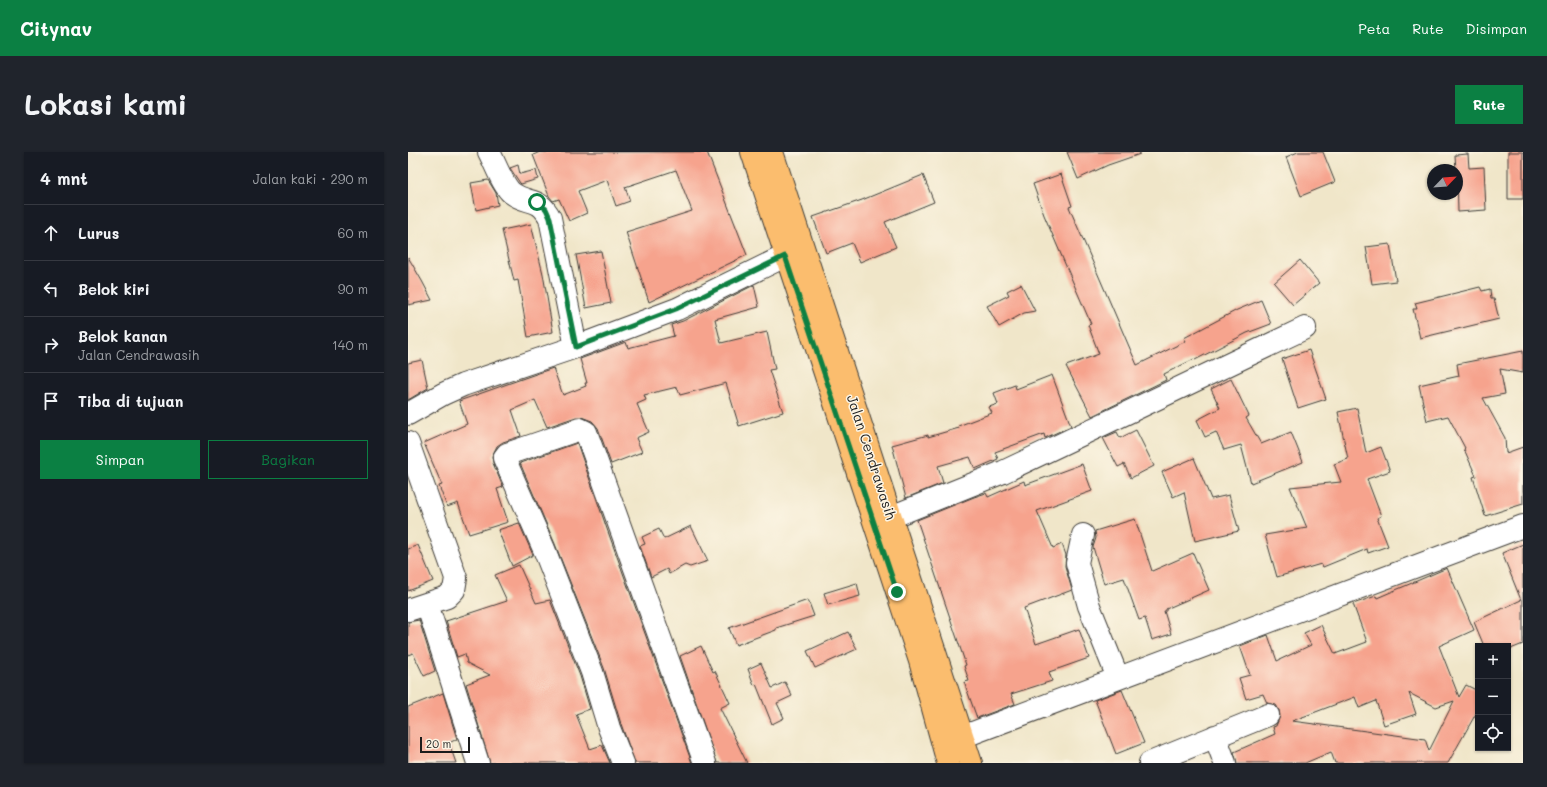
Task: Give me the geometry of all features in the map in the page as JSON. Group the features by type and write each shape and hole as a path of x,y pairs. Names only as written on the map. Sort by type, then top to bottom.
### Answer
{"main road":[{"name":"Jalan Cendrawasih","path":"752,152 785,256 920,661 948,763"},
{"name":"Jalan Cendrawasih","path":"772,152 971,763"}],"street":[{"path":"489,152 506,185 512,192 519,197 537,202 546,209 550,218 576,347"},
{"path":"408,414 443,394 463,385 576,347 676,309 785,256"},
{"path":"891,517 1003,472 1305,328"},
{"path":"623,763 609,728 592,672 544,549 504,458 507,454 580,429 586,432 706,763"},
{"path":"408,443 456,578 454,590 447,597 417,607 478,763"},
{"path":"962,737 1523,526"},
{"path":"1083,535 1077,563 1089,606 1118,678"},
{"path":"1150,763 1268,714"},
{"path":"1215,736 1225,763"}],"building":[{"path":"540,152 707,152 747,255 649,302 626,232 692,211 676,170 625,187 630,201 616,206 607,180 578,191 587,213 569,221 559,199 553,201 549,196 533,155"},
{"path":"1067,152 1140,152 1140,154 1108,165 1078,179"},
{"path":"1298,152 1323,152 1335,182 1301,196 1286,157"},
{"path":"1508,152 1523,152 1523,199 1508,199"},
{"path":"1468,154 1469,168 1484,167 1486,210 1458,212 1458,200 1463,200 1463,164 1456,164 1455,155"},
{"path":"518,165 520,174 536,170 538,179 521,184 510,168"},
{"path":"1061,174 1072,206 1069,207 1137,365 1186,341 1184,338 1237,310 1261,300 1271,324 1247,333 1164,374 1166,380 1092,416 1066,366 1099,354 1088,325 1091,324 1044,215 1033,184"},
{"path":"923,175 934,202 885,222 896,247 860,262 852,243 826,253 813,217 862,200"},
{"path":"488,180 496,193 498,205 476,210 471,183"},
{"path":"531,224 543,274 553,332 528,337 518,280 514,281 502,230"},
{"path":"1390,244 1396,281 1372,284 1366,247"},
{"path":"601,251 611,303 586,308 576,255"},
{"path":"408,257 422,281 432,300 408,305"},
{"path":"1300,260 1319,283 1293,305 1274,283"},
{"path":"1021,284 1035,311 1024,313 999,327 987,306 1009,295 1007,291"},
{"path":"754,285 759,307 715,319 721,343 767,332 775,369 769,370 783,412 739,426 726,383 680,395 677,387 644,395 646,400 637,404 649,432 636,438 642,452 611,464 598,428 592,421 581,417 576,417 547,427 535,400 512,410 521,436 503,442 497,446 492,456 493,463 503,487 497,489 508,522 469,534 458,503 447,507 439,486 442,485 424,443 467,424 459,401 553,368 563,395 586,386 585,383 587,383 580,359 626,342 628,348 674,336 671,325 683,321"},
{"path":"1480,287 1482,291 1490,289 1491,299 1494,299 1499,319 1420,338 1413,309 1417,309 1415,303"},
{"path":"1309,350 1326,399 1298,408 1282,359"},
{"path":"1523,351 1523,373 1500,369 1505,394 1483,398 1505,438 1506,453 1523,447 1523,504 1485,516 1473,477 1476,476 1464,449 1465,448 1448,416 1427,421 1419,385 1459,376 1457,364"},
{"path":"422,360 428,388 408,400 408,363"},
{"path":"1052,375 1071,426 1045,438 1044,434 995,452 998,459 975,469 970,457 938,466 943,483 906,498 892,445 959,428 958,426 992,413 989,407 998,404 994,393 1015,385 1016,389"},
{"path":"1231,379 1249,416 1246,418 1261,444 1291,432 1303,462 1251,483 1241,445 1224,450 1216,432 1205,437 1197,420 1220,408 1211,389"},
{"path":"1357,408 1366,453 1381,447 1390,471 1367,479 1381,516 1377,518 1388,546 1368,553 1367,549 1323,567 1321,564 1277,577 1265,535 1307,528 1290,487 1341,482 1334,464 1348,459 1338,412"},
{"path":"1136,430 1154,466 1131,478 1124,464 1118,467 1103,438 1117,432 1120,438"},
{"path":"577,443 692,763 635,763 621,724 604,668 555,544 520,463"},
{"path":"1194,458 1211,499 1229,495 1239,531 1195,541 1184,492 1173,497 1162,472"},
{"path":"1082,464 1092,491 1037,511 1053,548 1062,544 1066,555 1065,566 1072,590 1024,608 1036,644 1079,629 1089,658 1049,672 1052,681 1011,694 1015,704 977,718 964,682 969,681 964,666 966,665 917,520 974,497 986,493 988,497 1024,481 1025,485"},
{"path":"1135,519 1152,571 1193,553 1209,590 1166,609 1166,611 1164,611 1171,634 1152,640 1145,618 1139,620 1124,578 1104,584 1093,547 1096,538 1095,531"},
{"path":"519,523 533,555 512,566 498,530"},
{"path":"691,526 708,561 690,567 685,565 669,574 667,569 651,577 640,546 645,544 642,537 659,529 664,539"},
{"path":"1523,544 1523,644 1511,649 1511,643 1483,643 1474,622 1521,600 1502,553"},
{"path":"418,545 433,581 408,591 408,549"},
{"path":"519,565 536,603 550,600 580,676 590,709 576,714 590,749 602,745 610,763 490,763 466,684 490,675 467,663 465,654 457,657 446,621 507,601 495,575"},
{"path":"1447,568 1474,630 1439,646 1459,697 1466,685 1475,690 1475,715 1448,763 1335,763 1331,752 1305,763 1237,763 1234,752 1275,734 1273,727 1276,726 1280,716 1276,705 1267,703 1263,694 1246,699 1239,678 1250,675 1240,646 1268,635 1277,661 1311,645 1304,633 1321,625 1335,654 1367,642 1353,604 1376,596 1377,598","holes":["1409,693 1436,707 1454,701 1429,751 1425,739 1292,721 1355,697 1359,708 1376,701 1384,725 1416,714"]},
{"path":"857,583 860,596 828,605 824,593"},
{"path":"808,600 814,616 776,628 776,630 736,645 729,628"},
{"path":"419,620 435,671 424,676 413,653 408,655 408,622"},
{"path":"848,632 857,649 815,668 807,651"},
{"path":"701,646 730,703 720,708 747,763 717,763 680,656"},
{"path":"761,663 772,688 785,682 792,696 777,703 784,718 772,724 756,684 754,685 748,669"},
{"path":"1122,690 1144,743 1116,754 1095,700"},
{"path":"443,693 457,739 449,743 456,763 408,763 408,707"}],"route":[{"path":"537,202 546,209 550,218 576,347 676,309 785,256 897,592"}]}
